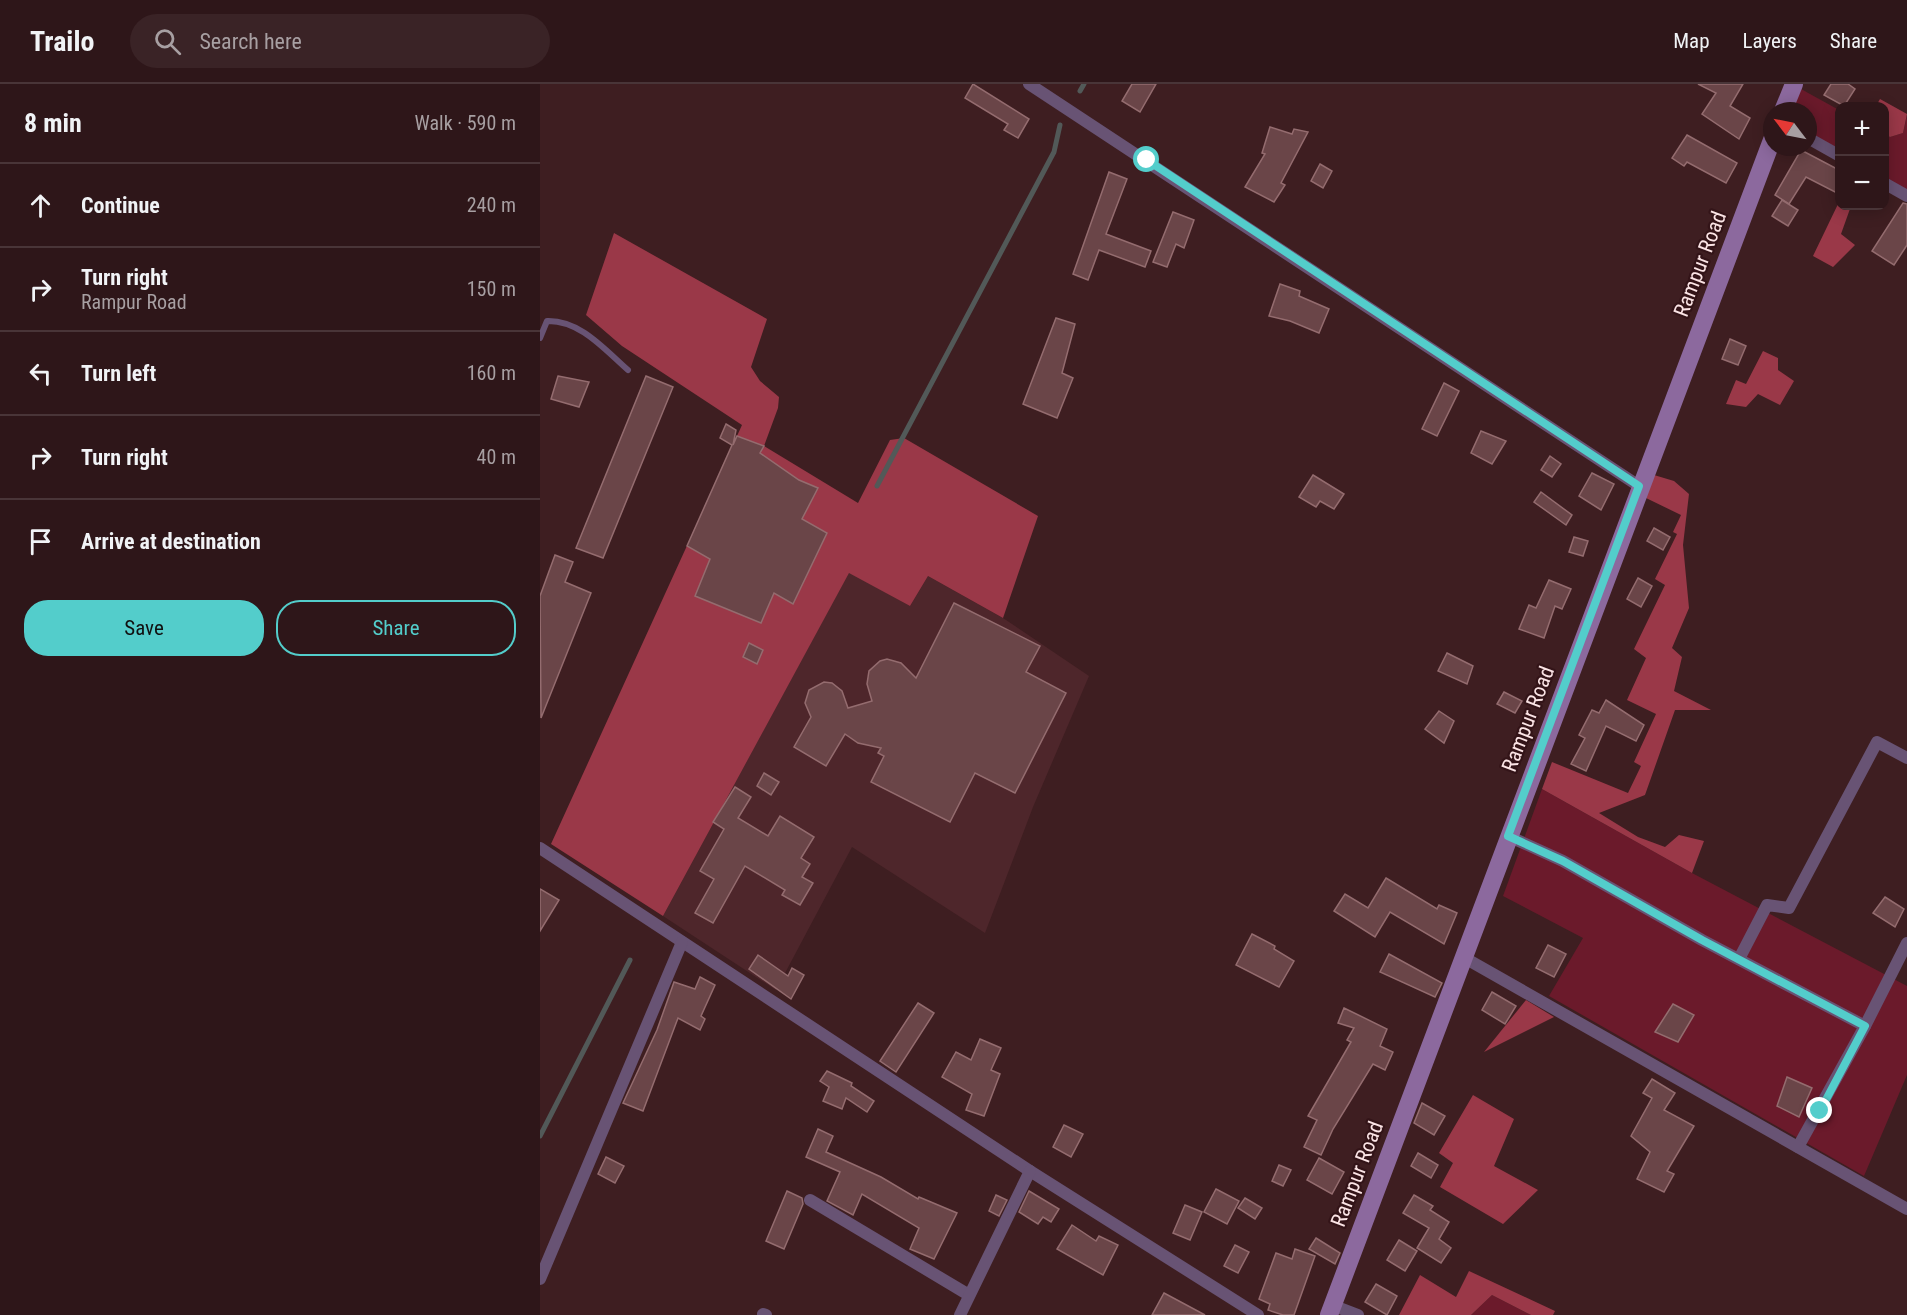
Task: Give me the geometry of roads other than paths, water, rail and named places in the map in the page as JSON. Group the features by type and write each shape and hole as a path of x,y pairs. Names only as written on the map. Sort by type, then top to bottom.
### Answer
{"main road":[{"path":"1787,102 1794,84"},
{"name":"Rampur Road","path":"1330,1310 1639,486 1766,156"}],"street":[{"path":"1029,84 1639,486"},
{"path":"1817,143 1835,154"},
{"path":"1889,186 1907,196"},
{"path":"1739,959 1767,905 1789,908 1877,742 1907,758"},
{"path":"1508,836 1572,866 1865,1026"},
{"path":"540,848 1030,1171 1258,1315"},
{"path":"540,1279 682,942"},
{"path":"1798,1147 1865,1026 1907,943"},
{"path":"1463,957 1907,1209"},
{"path":"960,1315 1030,1171"},
{"path":"810,1200 969,1295"},
{"path":"1330,1310 1358,1315"}],"lane":[{"path":"540,338 547,321 561,321 581,330 628,370"}],"waterway":[{"path":"1080,91 1084,84"},
{"path":"877,486 1054,152 1060,125"},
{"path":"540,1136 630,960"}]}
